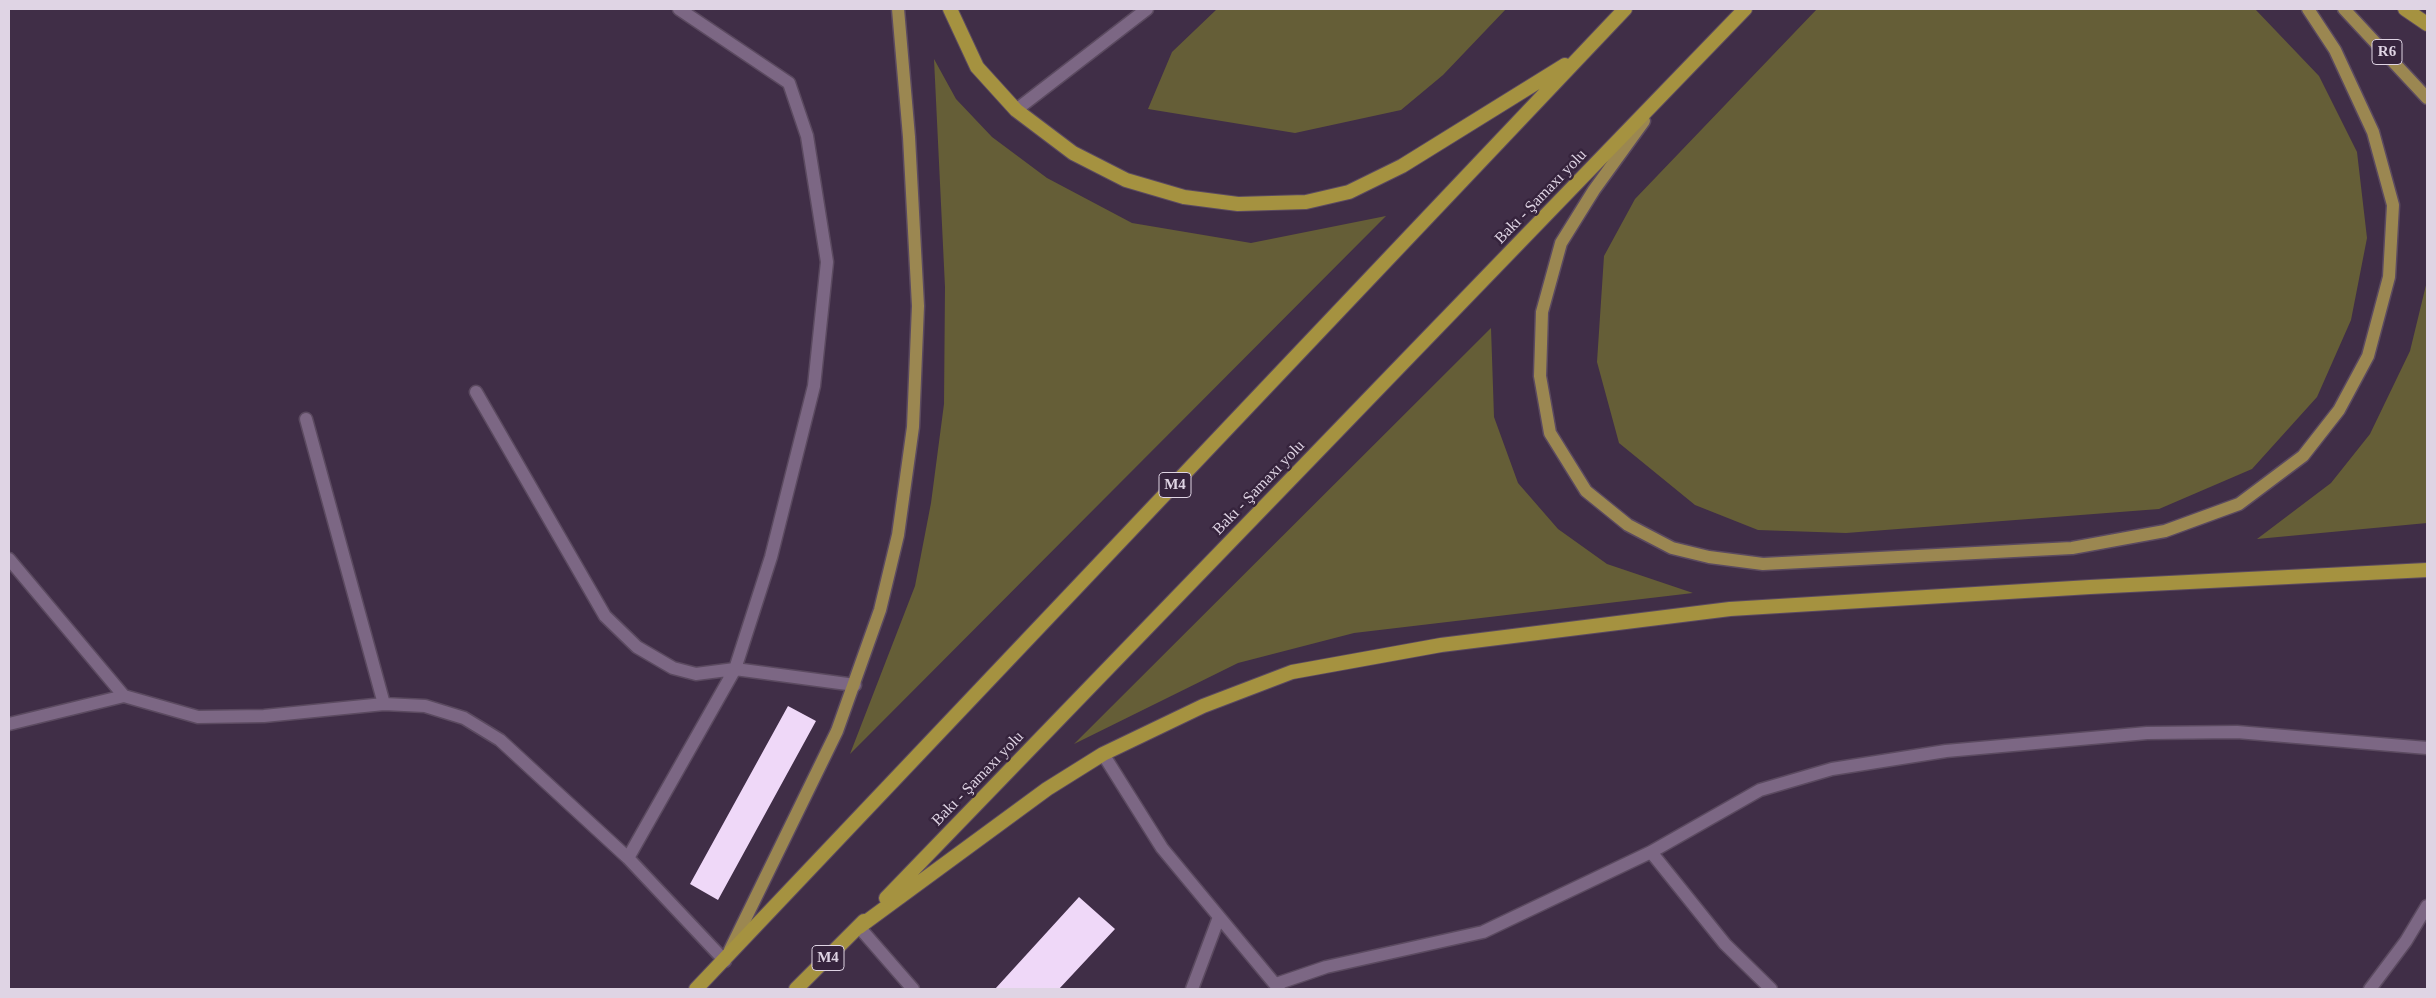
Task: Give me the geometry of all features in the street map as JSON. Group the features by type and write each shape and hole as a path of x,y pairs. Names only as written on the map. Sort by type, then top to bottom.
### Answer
{"highway":[{"path":"950,9 977,67 1016,110 1073,153 1126,180 1184,197 1238,204 1306,202 1349,192 1402,166 1582,55"},
{"name":"M4","path":"696,989 725,961 1625,9"},
{"name":"Bakı - Şamaxı yolu","path":"796,989 1746,9"},
{"path":"2405,9 2427,24"},
{"path":"859,926 1047,789 1103,754 1203,706 1292,672 1441,645 1730,609 2090,587 2427,570"}],"main road":[{"path":"725,961 838,731 880,610 898,535 913,427 918,306 909,138 898,9"},
{"path":"1657,102 1594,190 1561,244 1542,312 1540,376 1550,433 1586,491 1628,525 1672,548 1710,557 1763,564 2072,548 2165,531 2239,504 2303,456 2339,410 2368,356 2389,277 2393,205 2373,132 2335,50 2308,9"},
{"name":"R6","path":"2344,9 2427,98"}],"street":[{"path":"628,858 735,669 771,557 814,386 827,262 807,136 789,83 679,9"},
{"path":"1016,110 1147,9"},
{"path":"476,392 605,616 637,647 673,668 696,674 735,669 855,685"},
{"path":"306,419 384,704"},
{"path":"9,559 124,696"},
{"path":"9,724 124,696 198,717 264,716 384,704 425,706 464,718 500,740 628,858 725,961"},
{"path":"1103,754 1162,848 1278,987 1326,967 1483,932 1651,852 1760,790 1832,769 1946,751 2147,733 2237,732 2427,748"},
{"path":"1651,852 1725,944 1771,989"},
{"path":"2370,989 2406,941 2427,906"},
{"path":"1192,989 1218,917"},
{"path":"859,926 913,989"}],"shaded area":[{"path":"1217,9 1506,9 1443,75 1401,110 1295,133 1148,109 1172,52"},
{"path":"1817,9 2255,9 2319,76 2357,152 2367,238 2351,320 2317,397 2252,469 2159,509 1846,533 1758,530 1695,505 1619,443 1597,362 1604,256 1635,199"},
{"path":"934,59 956,99 992,137 1047,178 1132,223 1251,243 1386,216 850,754 915,586 931,503 944,404 945,287"},
{"path":"2427,281 2427,523 2257,539 2331,483 2370,434 2410,351"},
{"path":"1491,328 1494,417 1518,483 1558,529 1607,564 1693,593 1354,633 1238,663 1074,744"}],"building":[{"path":"788,706 816,721 718,900 690,884"},
{"path":"1079,897 1115,929 1059,989 995,989"}]}
